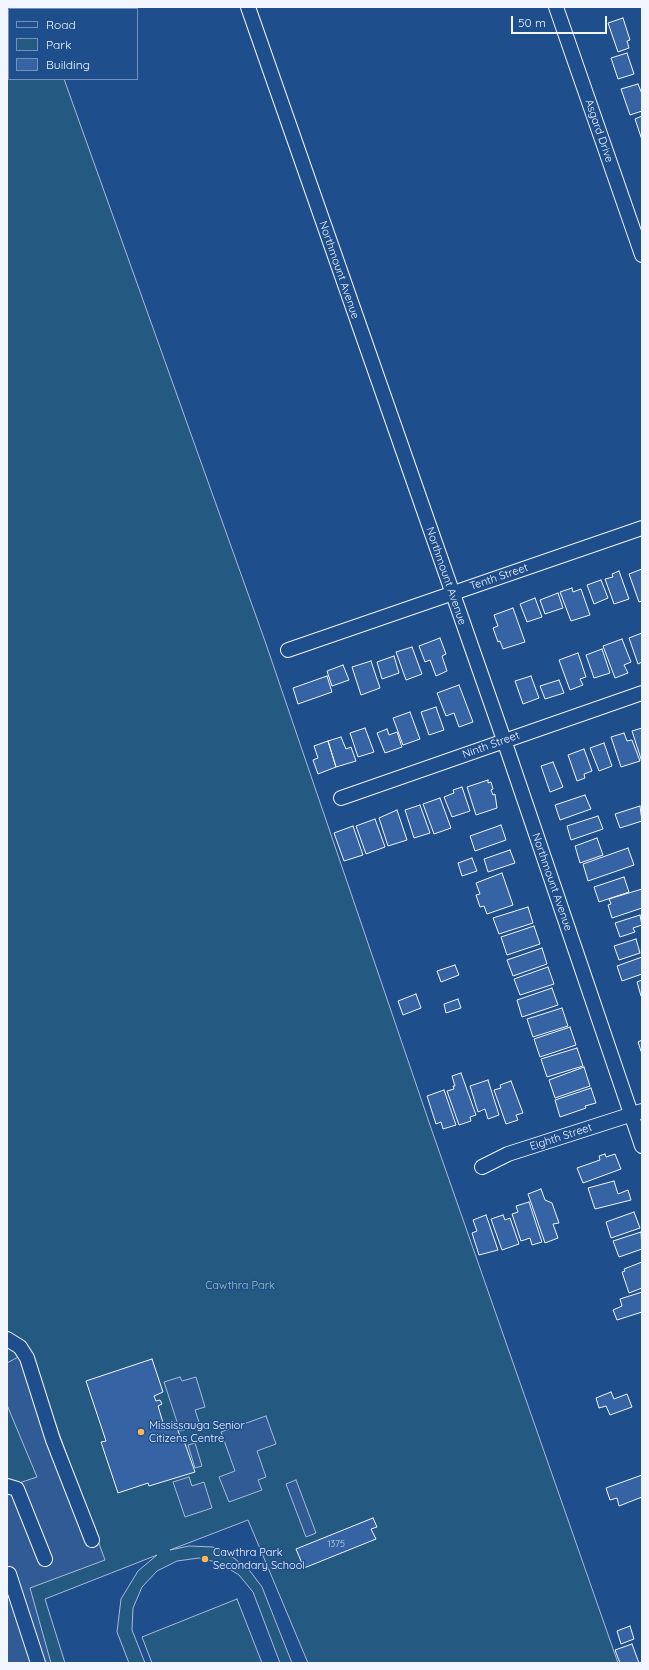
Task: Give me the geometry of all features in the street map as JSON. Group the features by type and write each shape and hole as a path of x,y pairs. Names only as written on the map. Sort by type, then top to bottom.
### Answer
{"street":[{"name":"Northmount Avenue","path":"248,7 452,593 637,1113 642,1146"},
{"name":"Asgard Drive","path":"556,7 642,255"},
{"name":"Tenth Street","path":"288,650 642,528"},
{"name":"Ninth Street","path":"340,798 642,692"},
{"name":"Eighth Street","path":"482,1167 508,1154 637,1113"},
{"path":"7,1339 20,1347 26,1358 53,1440 92,1540"},
{"path":"12,1488 45,1559"},
{"path":"9,1574 38,1663"}],"green space":[{"name":"Cawthra Park","path":"7,7 38,7 8,8 8,80 64,80 266,644 431,1128 618,1663 308,1663 248,1520 170,1550 189,1546 213,1547 234,1558 250,1571 262,1587 292,1663 280,1663 253,1592 239,1575 220,1563 199,1558 177,1561 157,1571 142,1587 133,1608 132,1630 145,1663 129,1663 117,1632 121,1599 138,1571 157,1555 45,1599 65,1663 7,1663"},
{"path":"237,1599 262,1663 152,1663 142,1637"}],"shaded area":[{"path":"29,1351 105,1560 30,1588 51,1663 7,1663 7,1487 37,1477 7,1405 7,1363"},
{"path":"180,1377 182,1381 196,1377 205,1407 195,1410 200,1425 180,1431 164,1382"},
{"path":"266,1416 276,1444 257,1451 266,1477 258,1480 262,1490 229,1502 219,1477 235,1471 221,1432"},
{"path":"195,1443 202,1466 195,1468 188,1445"},
{"path":"189,1477 192,1486 204,1482 212,1508 185,1517 173,1482"},
{"path":"296,1480 316,1533 306,1537 286,1484"}],"building":[{"path":"623,18 630,40 627,41 629,48 618,52 608,23"},
{"path":"627,53 634,74 618,79 611,58"},
{"path":"638,84 642,94 642,111 630,115 621,89"},
{"path":"642,116 642,140 635,119"},
{"path":"642,569 642,601 639,602 629,574"},
{"path":"619,571 629,599 614,604 605,579 613,577 612,574"},
{"path":"601,580 608,598 594,604 587,585"},
{"path":"572,588 573,592 581,589 590,615 571,621 560,592"},
{"path":"558,593 563,608 545,614 540,600"},
{"path":"535,598 542,617 527,622 520,604"},
{"path":"513,608 525,642 503,649 500,641 498,642 493,628 498,626 494,615"},
{"path":"642,633 642,662 638,664 629,638"},
{"path":"440,638 446,654 442,656 447,671 436,676 430,660 425,662 419,646"},
{"path":"622,639 631,662 624,665 628,673 615,678 603,646"},
{"path":"412,647 422,674 406,680 396,652"},
{"path":"602,649 610,673 594,678 586,655"},
{"path":"578,653 586,677 580,679 583,685 570,690 559,660"},
{"path":"394,656 399,673 382,679 377,662"},
{"path":"371,661 380,688 361,695 352,667"},
{"path":"343,665 349,680 332,686 327,671"},
{"path":"327,676 332,692 298,704 293,688"},
{"path":"531,676 539,698 523,704 515,681"},
{"path":"559,680 564,693 545,699 540,686"},
{"path":"459,685 473,722 459,727 454,713 446,716 437,693"},
{"path":"436,707 444,730 429,735 421,712"},
{"path":"410,712 420,739 403,745 393,718"},
{"path":"365,728 374,752 358,757 350,733"},
{"path":"642,728 642,762 632,731"},
{"path":"387,729 389,735 397,732 402,747 385,753 377,733"},
{"path":"624,733 627,741 632,740 640,761 621,767 611,737"},
{"path":"341,737 346,749 351,747 356,761 336,767 328,741"},
{"path":"328,741 336,767 318,774 313,760 318,758 314,746"},
{"path":"604,743 612,766 599,771 590,748"},
{"path":"584,749 592,771 584,774 585,778 577,781 568,755"},
{"path":"553,762 563,787 550,792 541,766"},
{"path":"488,780 488,783 491,782 493,789 491,790 493,795 495,794 497,808 476,815 467,787"},
{"path":"462,787 470,811 452,817 444,797 454,793 453,790"},
{"path":"585,795 591,809 560,820 555,805"},
{"path":"440,798 451,828 434,834 423,804"},
{"path":"420,805 430,833 414,838 405,810"},
{"path":"640,806 642,821 620,828 615,814"},
{"path":"397,810 407,840 388,846 379,818"},
{"path":"598,816 603,829 571,840 567,826"},
{"path":"375,819 385,847 366,854 356,826"},
{"path":"501,825 506,840 475,851 470,836"},
{"path":"353,826 363,855 344,861 334,833"},
{"path":"597,838 603,855 580,863 575,846"},
{"path":"628,848 634,865 588,881 583,864"},
{"path":"510,850 515,863 488,872 484,859"},
{"path":"472,858 477,871 462,876 458,863"},
{"path":"502,873 513,905 487,914 484,906 480,907 476,895 480,894 476,883"},
{"path":"624,877 629,892 599,902 594,887"},
{"path":"642,889 642,908 612,918 608,905 611,904 609,899"},
{"path":"528,907 533,923 499,934 493,918"},
{"path":"640,915 642,925 633,928 635,932 620,937 615,923"},
{"path":"534,926 540,944 507,955 501,937"},
{"path":"636,939 640,953 619,960 614,946"},
{"path":"542,948 547,964 513,976 507,960"},
{"path":"642,957 642,974 622,981 617,966"},
{"path":"455,965 459,975 441,982 437,971"},
{"path":"548,967 554,984 520,995 514,979"},
{"path":"642,980 642,996 641,996 637,982"},
{"path":"552,988 558,1005 522,1017 517,1000"},
{"path":"416,994 421,1008 403,1015 398,1001"},
{"path":"458,999 461,1008 446,1013 444,1004"},
{"path":"562,1008 568,1026 533,1037 527,1019"},
{"path":"570,1027 576,1045 540,1057 534,1039"},
{"path":"642,1040 642,1054 638,1042"},
{"path":"577,1048 583,1066 547,1077 541,1059"},
{"path":"584,1067 590,1086 555,1098 549,1080"},
{"path":"461,1073 476,1115 470,1117 471,1121 459,1125 447,1091 454,1089 453,1086 455,1086 452,1076"},
{"path":"488,1080 499,1115 488,1119 485,1109 478,1112 470,1086"},
{"path":"511,1081 523,1113 516,1115 518,1120 506,1124 494,1090 501,1088 500,1085"},
{"path":"591,1088 596,1103 560,1117 555,1100"},
{"path":"444,1090 456,1125 443,1129 441,1122 436,1124 427,1096"},
{"path":"605,1154 606,1157 615,1154 621,1169 583,1183 577,1168 600,1160 599,1156"},
{"path":"614,1181 618,1194 628,1190 631,1200 595,1209 588,1188"},
{"path":"541,1189 545,1200 552,1203 559,1223 553,1224 558,1238 545,1243 528,1194"},
{"path":"529,1202 542,1242 532,1245 530,1238 521,1241 512,1214 518,1212 516,1206"},
{"path":"634,1212 640,1228 611,1238 606,1222"},
{"path":"486,1215 498,1250 479,1255 472,1233 477,1231 473,1220"},
{"path":"503,1215 505,1220 510,1218 519,1244 502,1250 491,1219"},
{"path":"641,1232 642,1249 619,1257 613,1241"},
{"path":"642,1262 642,1288 629,1293 622,1272 625,1271 624,1269"},
{"path":"642,1292 642,1312 617,1320 613,1310 622,1306 620,1299"},
{"name":"Mississauga Senior Citizens Centre","path":"152,1359 163,1392 154,1396 156,1401 160,1400 162,1404 158,1406 164,1426 175,1422 181,1439 183,1438 195,1472 149,1486 148,1483 118,1493 101,1442 106,1441 86,1381"},
{"path":"611,1392 614,1399 627,1394 632,1407 610,1415 606,1406 599,1408 596,1398"},
{"path":"642,1475 642,1497 619,1506 617,1498 610,1500 606,1488"},
{"path":"373,1518 377,1527 371,1529 376,1539 304,1568 296,1549"},
{"path":"630,1626 634,1639 621,1644 617,1631"},
{"path":"632,1644 639,1663 620,1663 615,1650"}],"place":[{"name":"Mississauga Senior Citizens Centre","path":"141,1432"},
{"name":"Cawthra Park Secondary School","path":"205,1559"}]}
